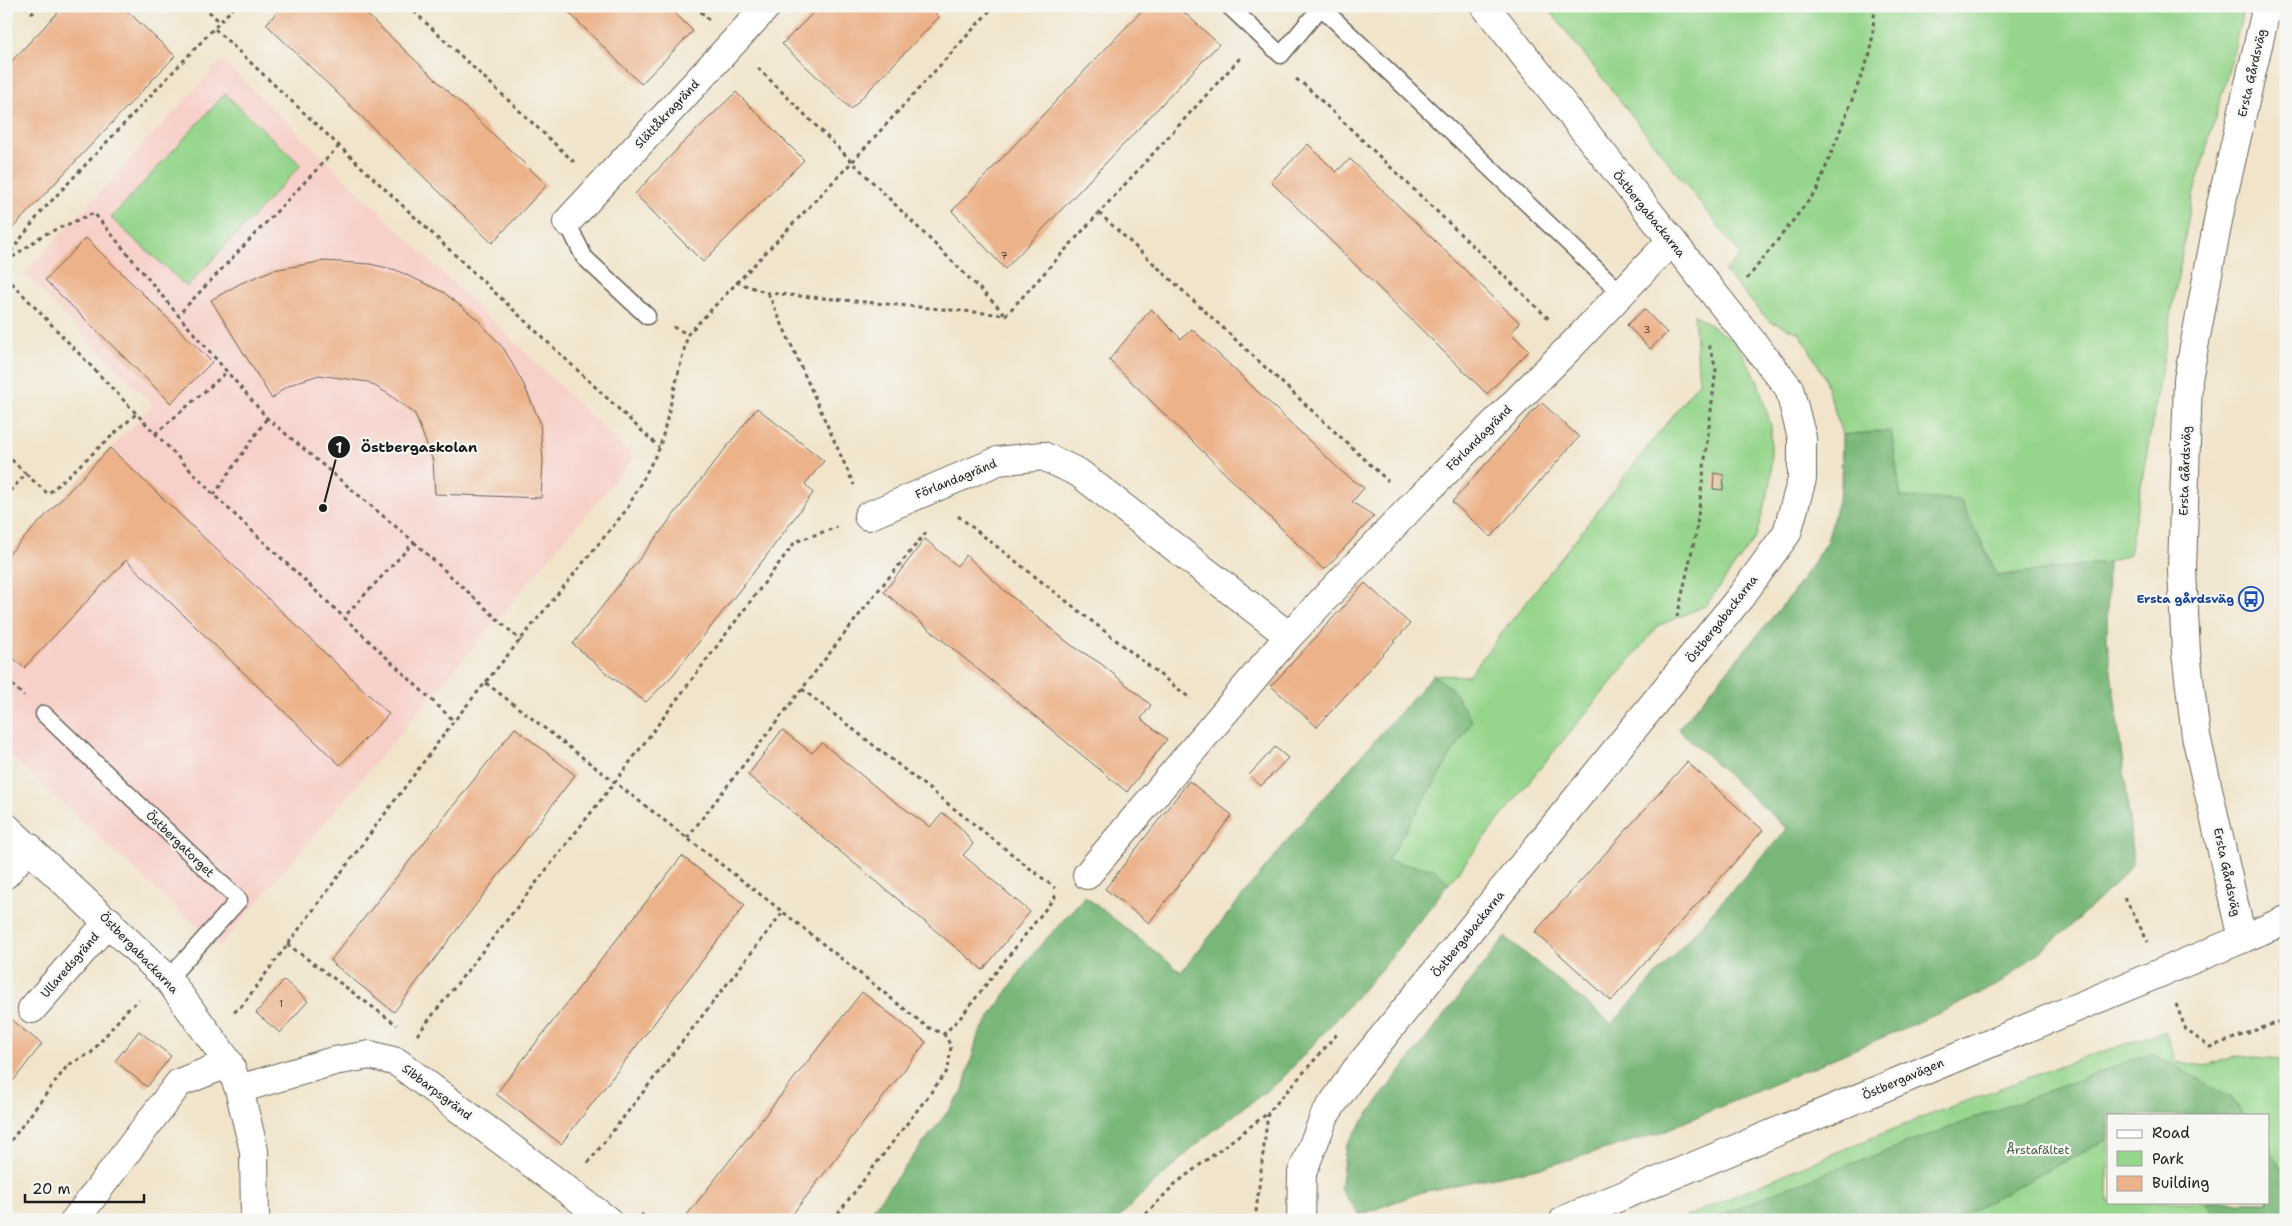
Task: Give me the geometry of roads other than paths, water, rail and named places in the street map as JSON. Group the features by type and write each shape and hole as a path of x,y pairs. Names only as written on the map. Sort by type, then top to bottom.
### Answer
{"street":[{"name":"Slättåkragränd","path":"568,222 767,6"},
{"name":"Östbergabackarna","path":"1301,1220 1302,1173 1325,1115 1356,1070 1742,595 1787,533 1802,479 1802,438 1789,388 1726,306 1671,242 1485,6"},
{"name":"Ersta Gårdsväg","path":"2242,939 2196,736 2186,653 2182,571 2188,379 2221,206 2267,6"},
{"name":"Förlandagränd","path":"1087,876 1219,721 1288,636 1414,504 1671,242"},
{"name":"Förlandagränd","path":"868,516 998,461 1043,456 1079,473 1288,636"},
{"name":"Östbergabackarna","path":"6,827 168,979 229,1063 239,1089 254,1151 255,1220"},
{"path":"6,874 28,847"},
{"name":"Östbergavägen","path":"1564,1220 2286,920"},
{"name":"Ullaredsgränd","path":"32,1009 109,922"},
{"name":"Sibbarpsgränd","path":"239,1089 334,1061 370,1055 397,1062 608,1220"},
{"path":"75,1220 179,1083 229,1063"}],"lane":[{"path":"1229,6 1281,55 1321,7 1622,293"},
{"path":"568,222 584,257 647,316"},
{"name":"Östbergatorget","path":"44,714 239,900 168,979"}],"place":[{"name":"Östbergaskolan","path":"323,508"},
{"name":"Ersta gårdsväg","path":"2251,599"}],"park label":[{"name":"Årstafältet","path":"2038,1150"}]}
